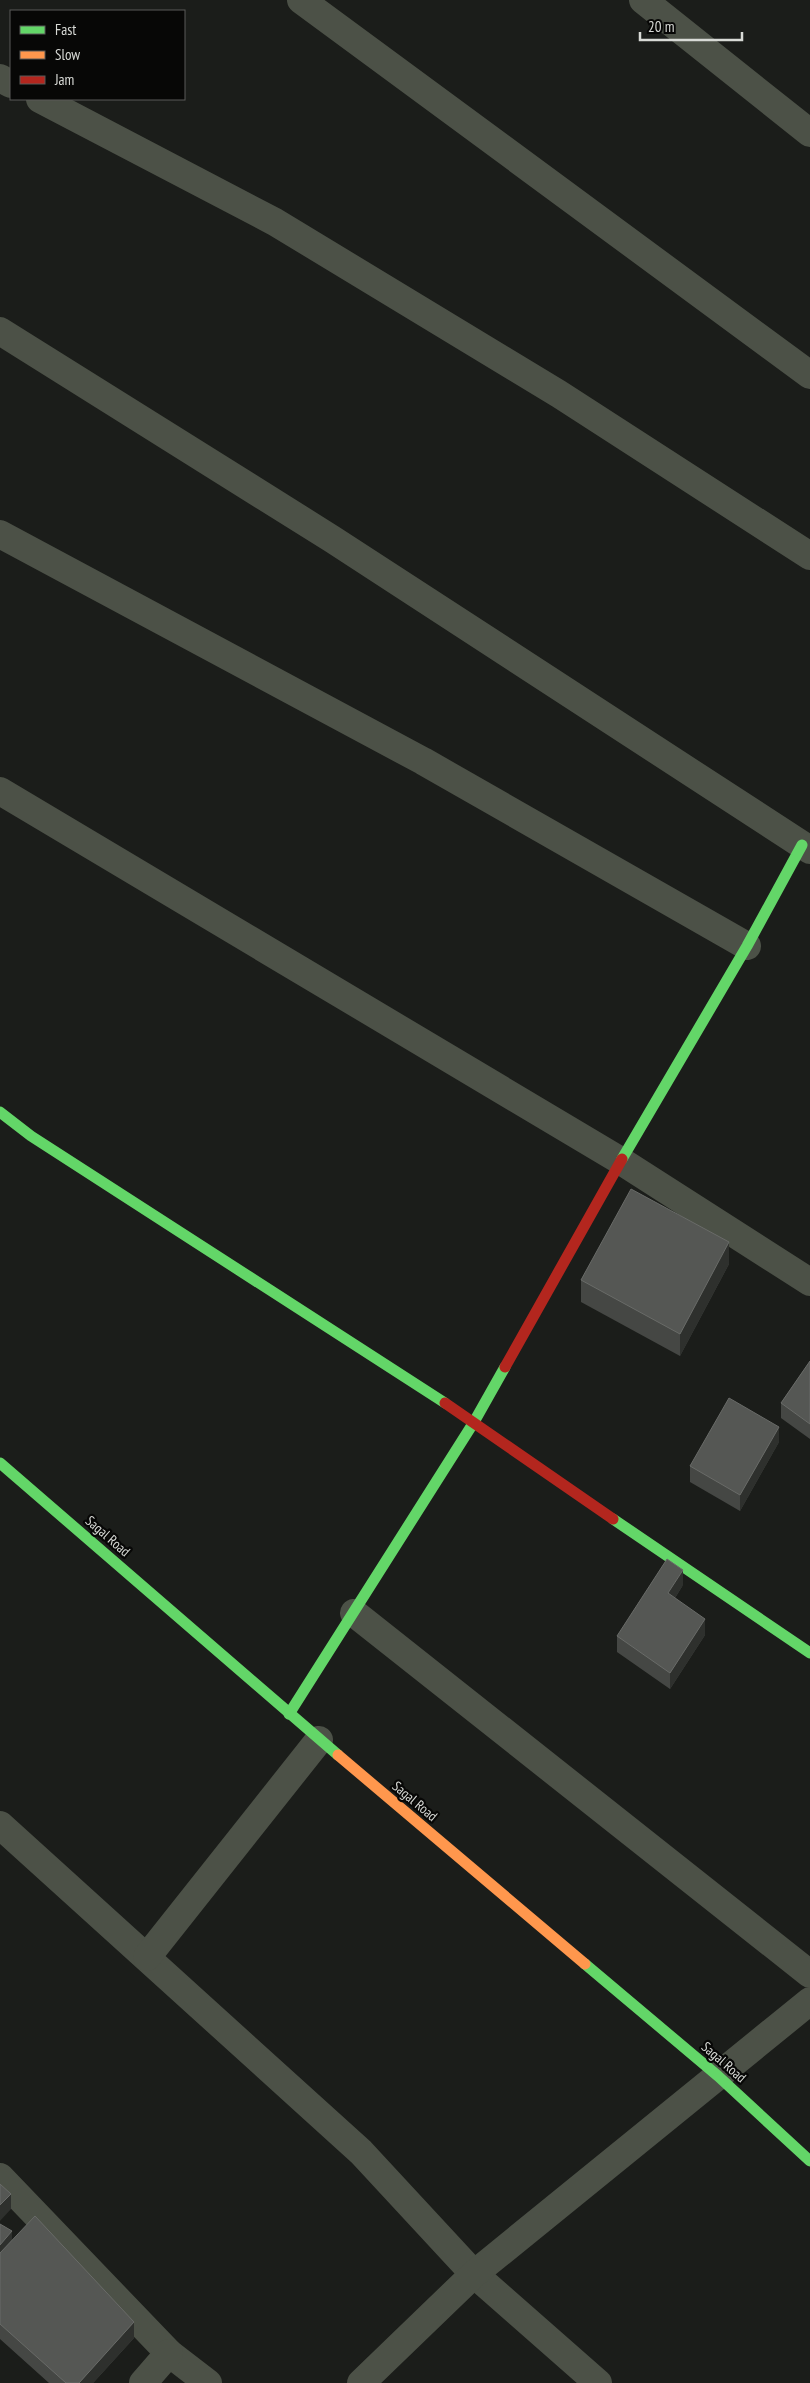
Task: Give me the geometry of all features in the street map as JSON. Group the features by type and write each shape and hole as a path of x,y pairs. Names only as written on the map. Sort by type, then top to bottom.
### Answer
{"street":[{"path":"301,0 810,375"},
{"path":"644,0 810,133"},
{"path":"42,100 275,222 559,394 810,556"},
{"path":"0,331 332,539 806,848 621,1160 474,1422 289,1714"},
{"path":"0,534 423,762 747,946"},
{"path":"0,791 621,1160 810,1282"},
{"path":"0,1112 31,1136 474,1422 711,1587 810,1653"},
{"name":"Sagal Road","path":"0,1462 319,1740 718,2076 810,2161"},
{"path":"354,1613 810,1974"},
{"path":"147,1957 319,1740"},
{"path":"0,1825 361,2152 474,2274 598,2383"},
{"path":"362,2383 474,2274 810,2000"},
{"path":"0,2177 169,2353 208,2383"},
{"path":"143,2383 169,2353"}],"building":[{"path":"631,1189 729,1242 680,1334 581,1280"},
{"path":"810,1361 810,1424 781,1403"},
{"path":"729,1398 779,1427 740,1495 690,1466"},
{"path":"667,1559 683,1570 668,1593 705,1619 670,1673 617,1636"},
{"path":"0,2184 11,2194 0,2205"},
{"path":"35,2216 134,2322 79,2383 66,2383 0,2324 0,2253"},
{"path":"0,2224 12,2231 0,2245"}],"traffic: fast":[{"path":"622,1159 747,946 802,845"},
{"path":"0,1112 31,1136 445,1403"},
{"path":"289,1714 474,1422 505,1367"},
{"path":"0,1463 338,1755"},
{"path":"613,1519 810,1653"},
{"path":"585,1964 718,2076 810,2161"}],"traffic: slow":[{"path":"338,1755 585,1964"}],"traffic: jam":[{"path":"505,1367 622,1159"},
{"path":"445,1403 613,1519"}]}
